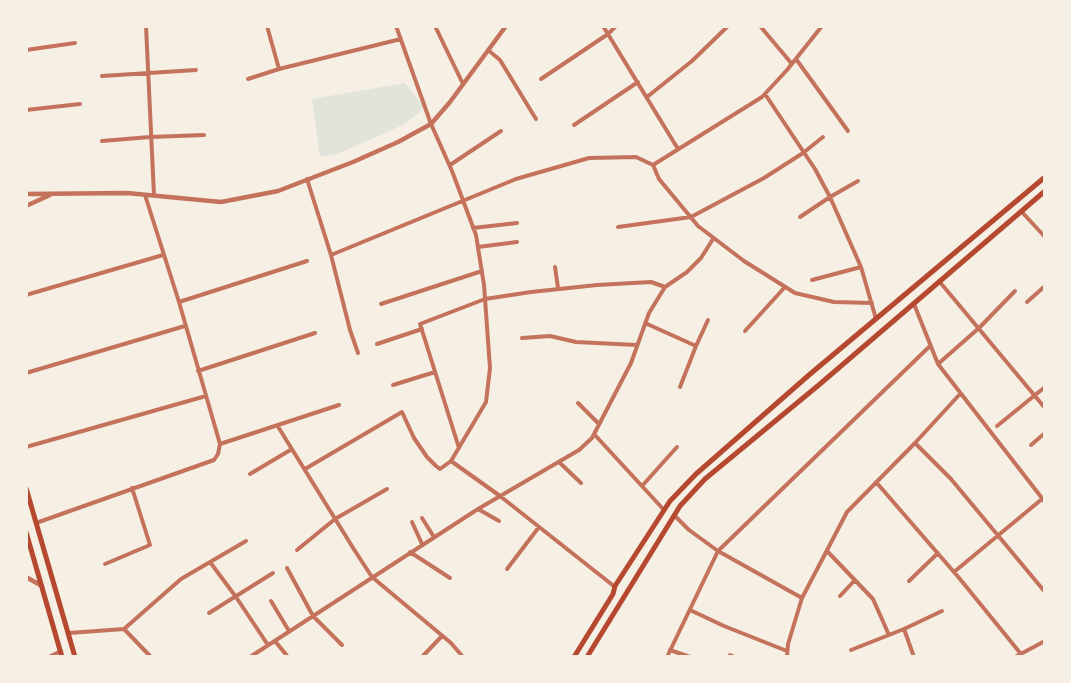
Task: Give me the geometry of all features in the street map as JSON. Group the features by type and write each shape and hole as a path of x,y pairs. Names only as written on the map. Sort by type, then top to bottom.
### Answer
{"main road":[{"path":"574,657 613,594 615,587 670,501 696,474 1045,177"},
{"path":"587,657 674,515 705,479 914,304 1045,191"},
{"path":"26,488 75,657"},
{"path":"26,532 28,549 42,586 61,654"}],"street":[{"path":"146,26 154,195"},
{"path":"267,26 278,69"},
{"path":"305,469 402,412 414,438 427,457 440,469 451,461 486,402 490,368 482,271 474,228 450,165 431,124 396,26"},
{"path":"435,26 463,84"},
{"path":"26,194 127,193 221,202 278,190 353,162 398,142 431,124 506,26"},
{"path":"603,26 678,149"},
{"path":"541,79 608,34 616,26"},
{"path":"647,96 692,61 728,26"},
{"path":"760,26 792,64"},
{"path":"653,165 765,94 822,26"},
{"path":"248,79 278,69 401,39"},
{"path":"26,50 75,43"},
{"path":"488,50 500,60 536,119"},
{"path":"796,59 848,131"},
{"path":"102,76 196,70"},
{"path":"574,125 638,82"},
{"path":"765,94 830,197 861,267 876,319"},
{"path":"26,110 80,104"},
{"path":"450,165 502,131"},
{"path":"102,141 150,136 204,135"},
{"path":"618,227 691,217 745,189 803,153 823,137"},
{"path":"331,255 516,179 589,158 636,157 653,165 659,179 698,226 744,261 785,287 795,293 834,302 872,303"},
{"path":"307,179 331,255 350,330 358,353"},
{"path":"800,217 858,181"},
{"path":"26,206 51,194"},
{"path":"36,522 214,460 218,454 220,444 179,302 145,195"},
{"path":"1021,211 1045,237"},
{"path":"474,228 517,223"},
{"path":"250,657 422,544 579,450 592,438 631,363 649,313 665,287 687,272 701,258 713,239"},
{"path":"478,247 517,242"},
{"path":"26,295 163,255"},
{"path":"179,302 307,261"},
{"path":"555,267 558,288"},
{"path":"812,280 861,267"},
{"path":"381,304 482,271"},
{"path":"939,281 1045,408"},
{"path":"459,448 420,324 485,300 558,288 651,282 665,287"},
{"path":"1027,302 1045,286"},
{"path":"745,331 785,287"},
{"path":"938,364 979,328 1015,291"},
{"path":"914,304 938,364 1044,500 954,572"},
{"path":"680,387 708,320"},
{"path":"645,323 696,346"},
{"path":"26,373 185,326"},
{"path":"376,344 422,329"},
{"path":"198,371 315,333"},
{"path":"522,338 550,336 576,342 637,345"},
{"path":"667,657 718,551 930,346"},
{"path":"393,384 435,372"},
{"path":"997,426 1045,387"},
{"path":"787,657 788,644 802,598 847,512 960,394"},
{"path":"26,447 206,396"},
{"path":"578,403 599,424"},
{"path":"220,444 339,405"},
{"path":"277,426 372,577 442,636 463,657"},
{"path":"1031,445 1045,433"},
{"path":"594,434 664,510"},
{"path":"915,443 950,478 1045,592"},
{"path":"642,486 677,447"},
{"path":"250,474 292,449"},
{"path":"451,461 500,496 615,587"},
{"path":"559,462 581,483"},
{"path":"876,482 938,553 1021,654"},
{"path":"105,564 150,545 132,488"},
{"path":"297,550 335,519 387,489"},
{"path":"478,509 498,521"},
{"path":"674,515 718,551 802,598"},
{"path":"422,518 434,537"},
{"path":"412,522 422,544"},
{"path":"507,570 539,526"},
{"path":"69,634 124,629 181,579 246,541"},
{"path":"827,551 873,599 889,635"},
{"path":"410,552 450,578"},
{"path":"909,582 938,553"},
{"path":"210,562 268,645"},
{"path":"287,568 313,616 342,645"},
{"path":"209,613 273,573"},
{"path":"26,578 42,586"},
{"path":"840,596 855,580"},
{"path":"271,601 289,631"},
{"path":"690,610 787,652"},
{"path":"852,650 904,630 942,611"},
{"path":"124,629 151,657"},
{"path":"904,630 914,657"},
{"path":"422,657 442,636"},
{"path":"275,641 288,657"},
{"path":"1015,657 1045,641"},
{"path":"670,650 690,657"},
{"path":"49,657 61,654"}],"shaded area":[{"path":"405,83 425,108 403,125 337,154 320,157 312,99"}]}
